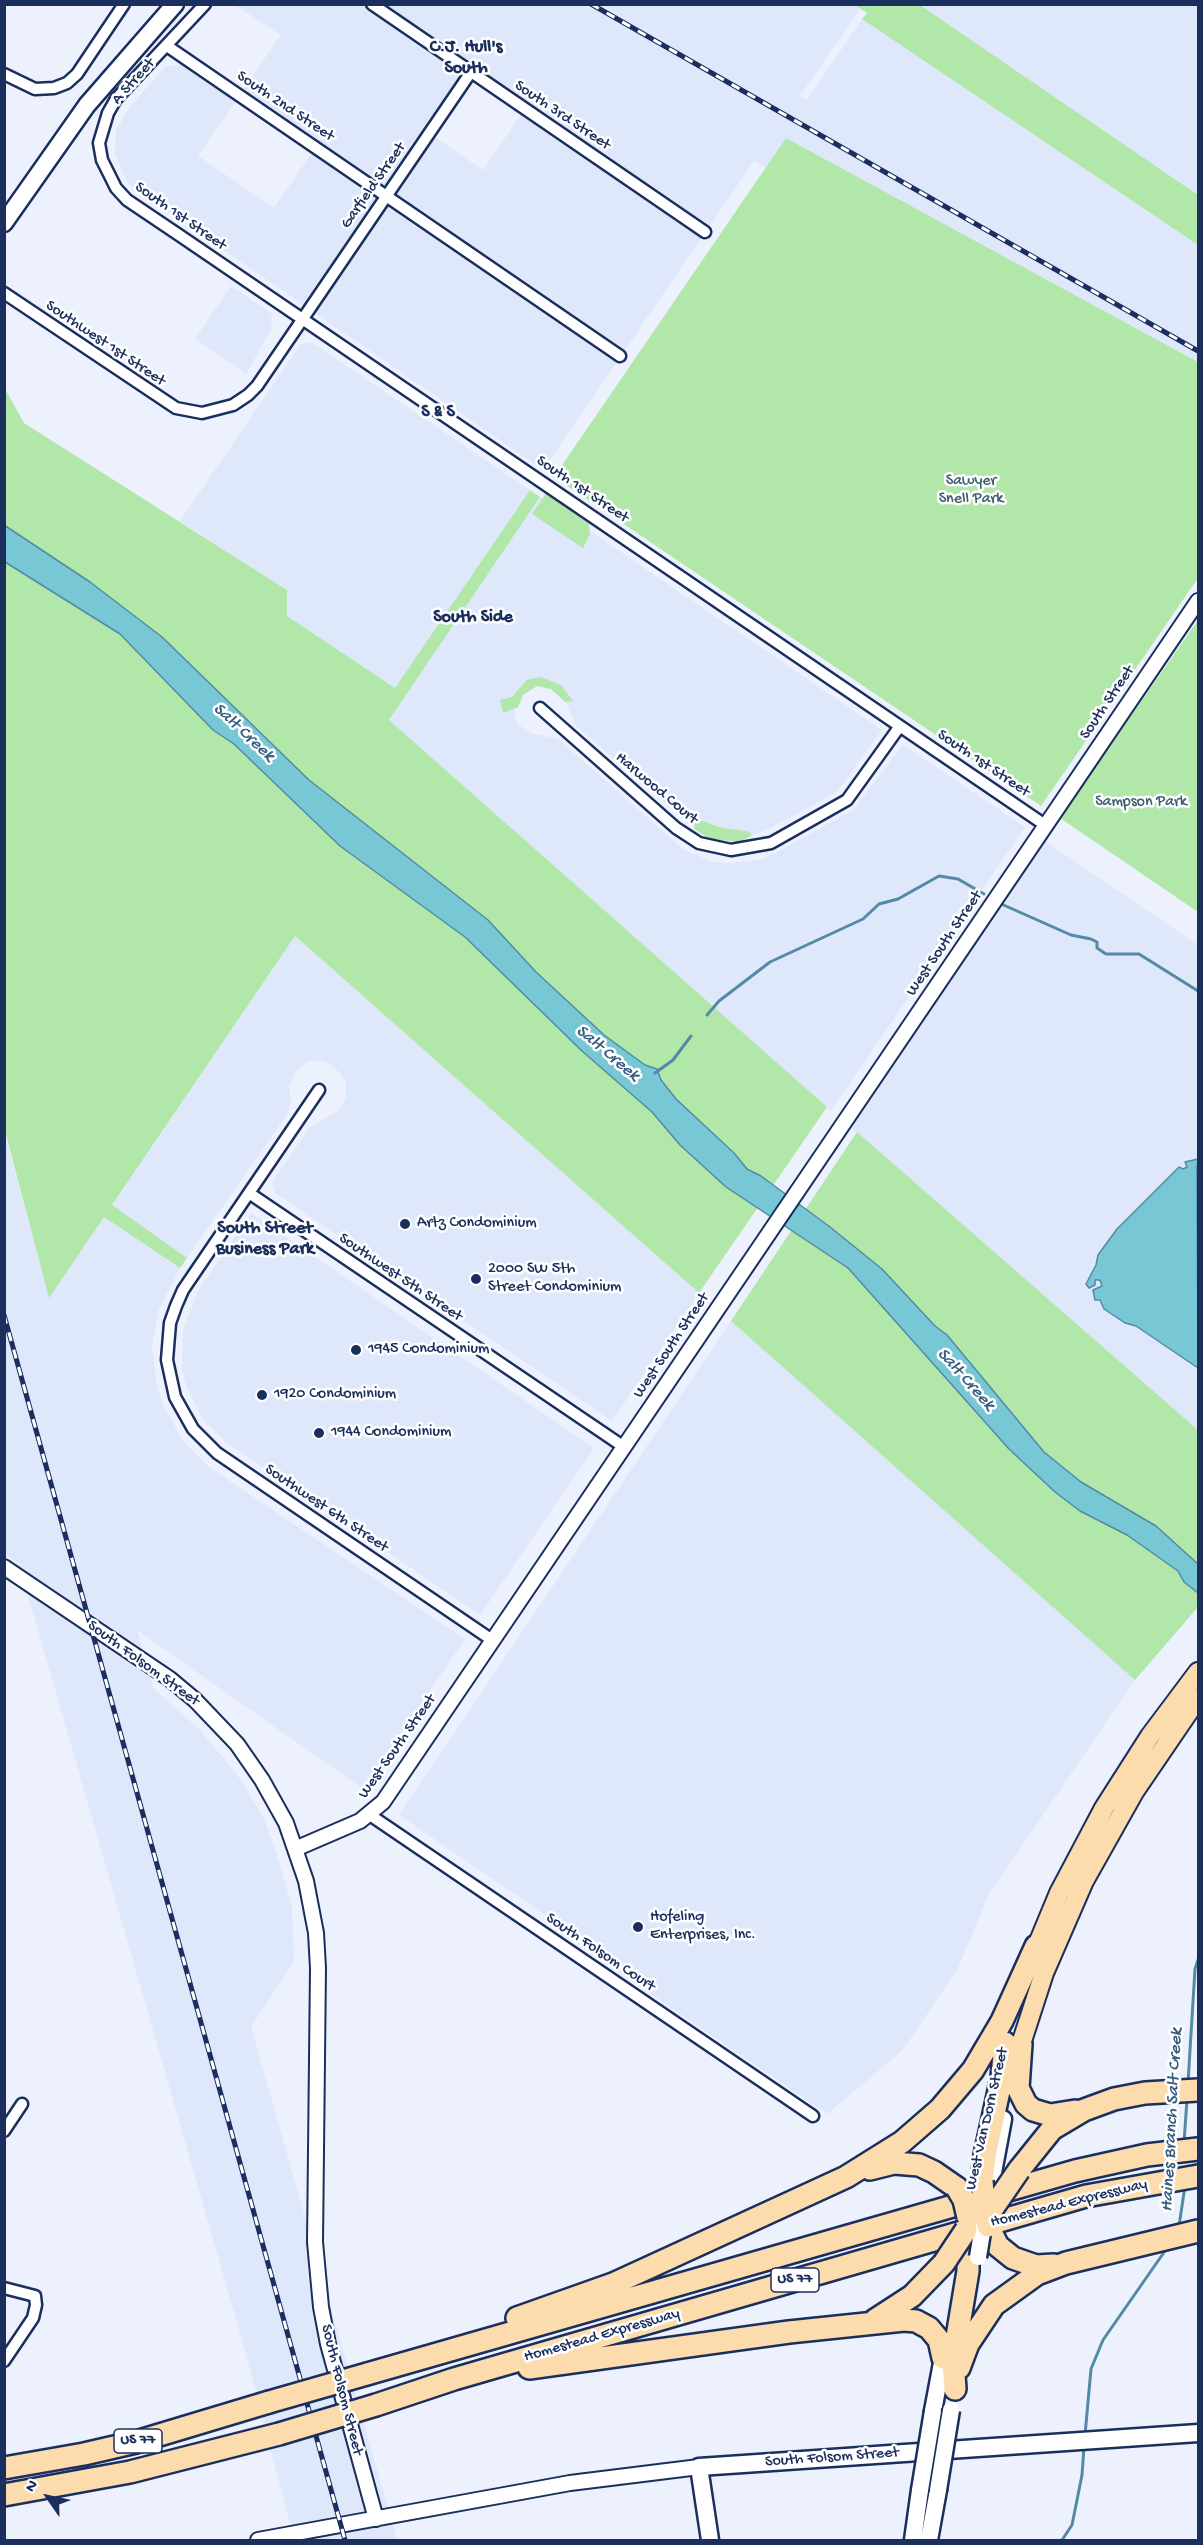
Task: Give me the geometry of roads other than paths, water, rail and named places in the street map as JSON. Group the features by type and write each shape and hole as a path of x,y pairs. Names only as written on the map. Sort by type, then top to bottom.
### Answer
{"highway":[{"path":"367,2374 613,2284 846,2177 902,2142 956,2091 988,2047 1036,1946"},
{"path":"1013,2043 1018,2088 1026,2104 1033,2110 1050,2115 1123,2097 1166,2090 1198,2090"},
{"path":"953,2400 953,2361 973,2222 1002,2077 1013,2043"},
{"path":"861,2325 876,2320 897,2307 1019,2170 1052,2129 1076,2114 1099,2104"},
{"name":"Homestead Expressway","path":"4,2468 136,2442 268,2402 1075,2171 1147,2155 1198,2149"},
{"path":"846,2177 886,2165 910,2164 934,2172 973,2222 990,2232 1001,2249 1013,2258 1036,2266 1076,2261"},
{"name":"Homestead Expressway","path":"4,2495 130,2472 279,2434 454,2379 1086,2196 1136,2185 1198,2176"},
{"path":"454,2379 904,2320 916,2321 937,2336 951,2363 968,2344 994,2306 1021,2283 1049,2268 1198,2231"}],"main road":[{"name":"A Street","path":"4,224 98,91 175,4"},
{"name":"West Van Dorn Street","path":"1013,2043 1036,1946 1066,1879 1104,1808 1150,1736 1198,1672"},
{"name":"West Van Dorn Street","path":"1013,2043 1084,1881 1134,1792 1198,1698"},
{"path":"913,2541 933,2411 951,2363 973,2222"},
{"path":"929,2541 953,2400 951,2363"},
{"name":"South Folsom Street","path":"699,2467 1198,2433"},
{"path":"699,2467 710,2541"}],"street":[{"path":"4,74 29,88 46,90 60,86 77,74 124,4"},
{"name":"A Street","path":"108,175 99,143 108,113 117,99 205,4"},
{"name":"South 3rd Street","path":"372,4 705,232"},
{"name":"South 2nd Street","path":"167,45 620,356"},
{"name":"Garfield Street","path":"192,413 222,409 248,395 471,72"},
{"name":"South 1st Street","path":"108,175 128,200 1045,825"},
{"name":"Southwest 1st Street","path":"4,293 160,399 192,413"},
{"name":"South Street","path":"1045,825 1198,601"},
{"name":"Harwood Court","path":"540,708 676,828 699,843 731,850 771,843 847,800 856,792 900,726"},
{"name":"West South Street","path":"295,1849 339,1832 370,1815 383,1802 1045,825"},
{"name":"Southwest 6th Street","path":"319,1090 183,1290 176,1306 168,1342 170,1380 179,1406 193,1429 218,1453 492,1640"},
{"name":"Southwest 5th Street","path":"249,1193 624,1447"},
{"name":"South Folsom Street","path":"4,1567 170,1679 218,1722 237,1744 272,1795 295,1849 311,1904 318,1968 317,2276 328,2344 376,2519 570,2483 699,2467"},
{"name":"South Folsom Court","path":"370,1815 813,2116"},
{"path":"4,2131 22,2104"},
{"path":"4,2288 35,2296 33,2318 4,2361"},
{"path":"258,2541 376,2519"}],"water":[{"name":"Salt Creek","path":"4,525 90,582 162,637 309,780 488,920 536,972 604,1035 645,1065 657,1069 661,1080 676,1099 734,1153 747,1169 761,1176 830,1227 882,1269 935,1326 947,1335 1044,1452 1081,1482 1156,1526 1198,1564 1198,1593 1184,1582 1178,1571 1127,1535 1080,1511 1055,1492 1009,1449 848,1268 726,1187 680,1145 652,1112 582,1051 465,937 340,846 234,744 213,730 120,634 5,562"},
{"path":"1198,1159 1198,1368 1136,1326 1125,1323 1104,1309 1100,1300 1095,1300 1093,1290 1102,1286 1100,1280 1095,1280 1095,1285 1089,1288 1086,1284 1096,1265 1098,1255 1117,1229 1179,1167 1183,1169 1187,1167 1185,1162"}],"waterway":[{"path":"707,1015 719,1001 770,962 863,919 879,904 898,899 939,876 958,879 984,894"},
{"path":"999,903 1071,935 1091,939 1097,942 1097,948 1106,954 1139,954 1198,991"},
{"path":"655,1073 673,1060 691,1036"},
{"name":"Haines Branch Salt Creek","path":"1188,2083 1195,1969 1198,1960"},
{"name":"Haines Branch Salt Creek","path":"1184,2143 1187,2099"},
{"name":"Haines Branch Salt Creek","path":"1179,2226 1185,2186"},
{"name":"Haines Branch Salt Creek","path":"1085,2435 1091,2369 1103,2340 1167,2248"},
{"name":"Haines Branch Salt Creek","path":"1062,2540 1072,2525 1082,2475 1084,2447"}],"railway":[{"path":"591,4 1198,351"},
{"path":"4,1315 345,2540"}],"place":[{"name":"Artz Condominium","path":"405,1224"},
{"name":"2000 SW 5th Street Condominium","path":"476,1279"},
{"name":"1945 Condominium","path":"356,1350"},
{"name":"1920 Condominium","path":"262,1395"},
{"name":"1944 Condominium","path":"319,1433"},
{"name":"Hofeling Enterprises, Inc.","path":"638,1927"}],"district":[{"name":"C.J. Hull's South","path":"466,58"},
{"name":"S & S","path":"438,413"},
{"name":"South Side","path":"473,618"},
{"name":"South Street Business Park","path":"265,1239"}],"park label":[{"name":"Sawyer Snell Park","path":"971,491"},
{"name":"Sampson Park","path":"1141,803"}]}
